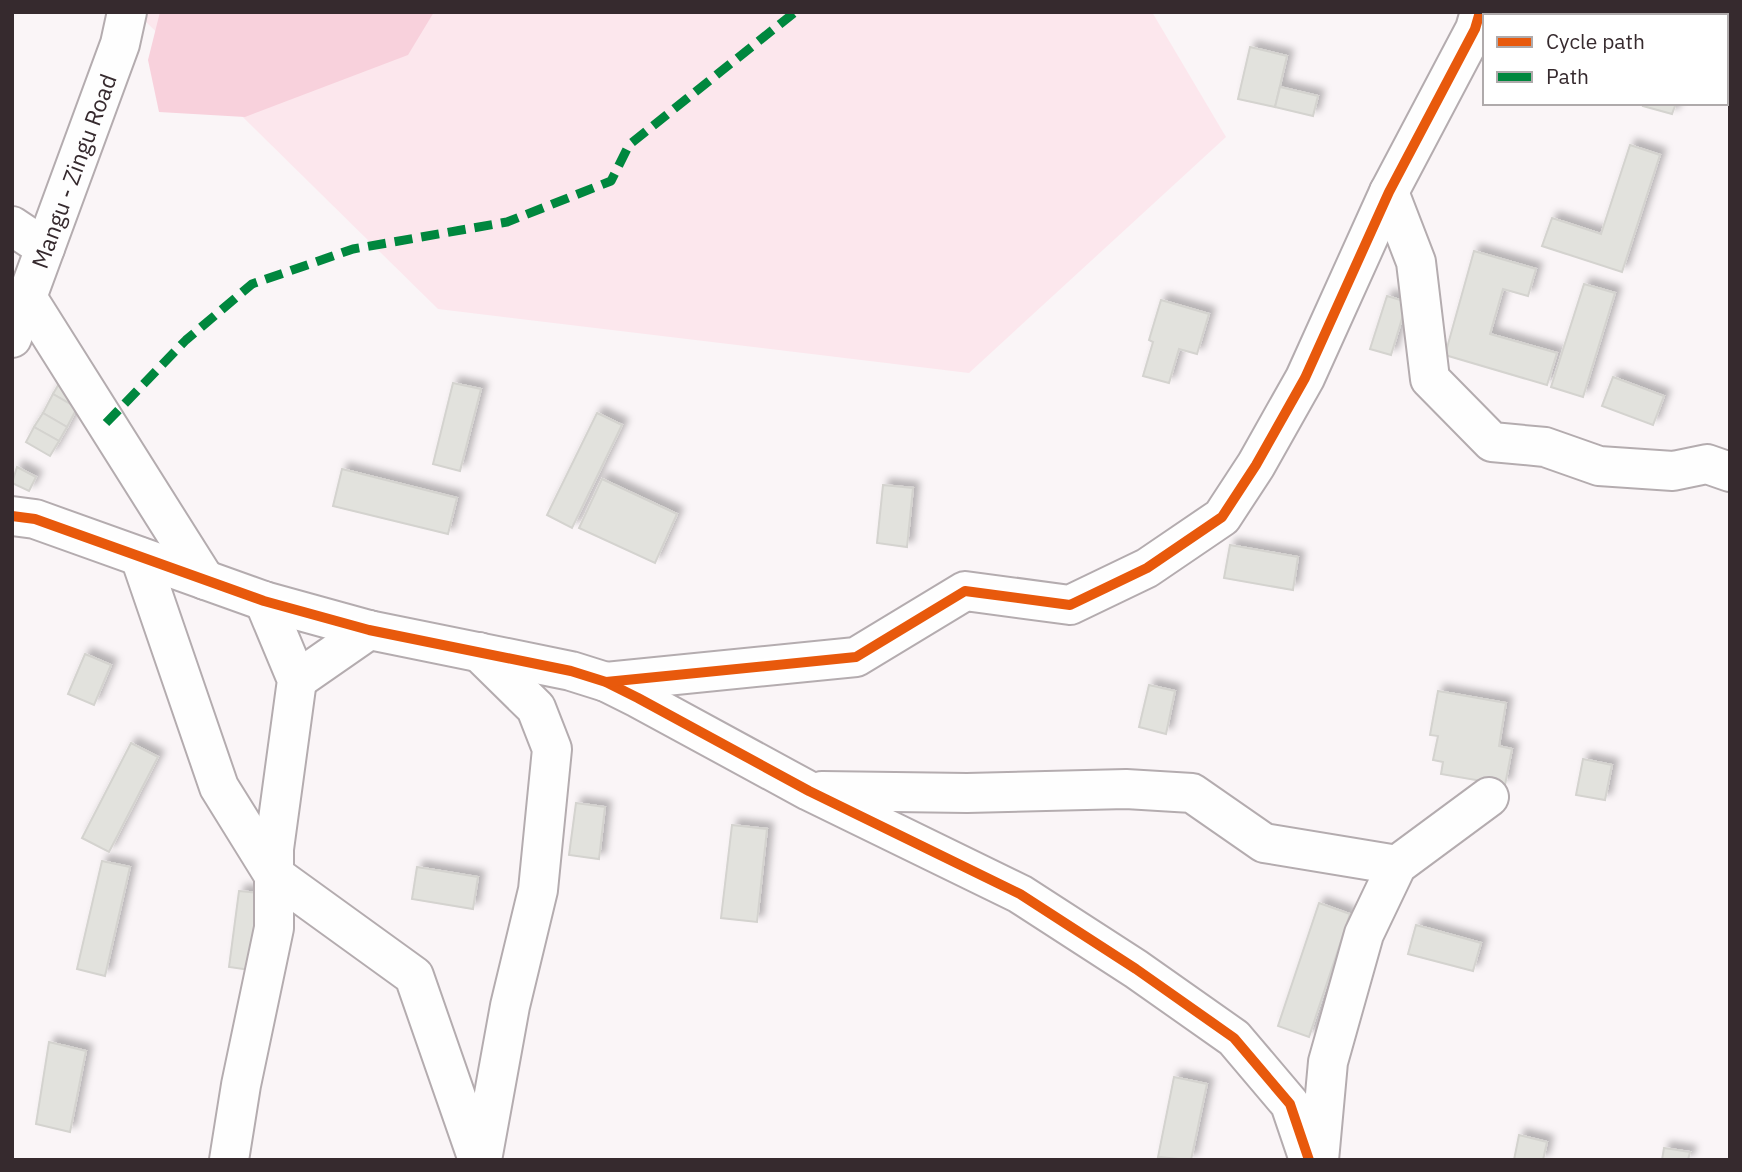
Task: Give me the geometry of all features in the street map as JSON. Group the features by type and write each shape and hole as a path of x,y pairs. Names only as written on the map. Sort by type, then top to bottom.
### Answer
{"street":[{"path":"606,682 856,657 965,591 1070,605 1147,568 1222,517 1256,465 1305,378 1389,191 1483,25"},
{"name":"Mangu - Zingu Road","path":"12,338 123,28"},
{"path":"1389,191 1416,262 1430,379 1492,442 1545,447 1599,466 1673,471 1707,464 1730,472"},
{"path":"12,226 45,248"},
{"path":"27,299 205,580"},
{"path":"12,516 35,519 264,601 369,630 570,671 606,682 809,791 1020,894 1136,969 1234,1038 1290,1104 1309,1160"},
{"path":"140,557 219,787 273,874 414,976 480,1160"},
{"path":"229,1160 241,1085 274,928 274,849 297,680 264,601"},
{"path":"297,680 369,630"},
{"path":"479,652 536,708 552,749 538,890 510,1006 480,1160"},
{"path":"809,791 967,793 1126,789 1192,793 1264,843 1397,865"},
{"path":"1319,1160 1328,1062 1364,934 1397,865 1489,797"}],"shaded area":[{"path":"136,12 1152,12 1226,137 969,373 438,309"},
{"path":"160,12 434,12 408,55 245,117 159,112 148,60"}],"building":[{"path":"1250,47 1287,56 1275,107 1238,99"},
{"path":"1280,87 1318,96 1313,116 1275,107"},
{"path":"1643,105 1675,105 1672,114"},
{"path":"1630,145 1660,155 1622,272 1542,246 1552,218 1601,234"},
{"path":"1474,251 1536,269 1528,296 1503,289 1490,334 1557,353 1547,385 1445,355"},
{"path":"1584,284 1615,293 1583,397 1551,387"},
{"path":"1387,296 1407,302 1391,355 1370,349"},
{"path":"1161,300 1209,314 1197,354 1179,349 1169,383 1143,376 1153,342 1149,340"},
{"path":"1613,377 1664,396 1653,425 1602,406"},
{"path":"60,382 77,408 53,394"},
{"path":"453,383 481,389 460,471 433,464"},
{"path":"53,394 77,408 67,427 43,413"},
{"path":"43,413 67,427 59,441 34,427"},
{"path":"597,413 622,425 572,528 547,515"},
{"path":"34,427 59,441 50,456 26,442"},
{"path":"17,467 36,477 29,491 12,483"},
{"path":"342,469 457,498 448,534 333,506"},
{"path":"602,479 677,514 655,563 579,528"},
{"path":"883,485 913,488 907,547 877,543"},
{"path":"1230,545 1298,557 1293,590 1224,578"},
{"path":"85,654 111,665 94,705 68,694"},
{"path":"1149,685 1175,691 1166,734 1139,727"},
{"path":"1438,691 1506,703 1499,746 1512,749 1505,785 1441,774 1443,762 1433,760 1438,736 1430,735"},
{"path":"131,743 158,757 109,852 82,838"},
{"path":"1583,759 1612,765 1605,800 1576,795"},
{"path":"576,803 605,807 599,859 569,855"},
{"path":"732,825 767,829 757,922 721,918"},
{"path":"102,861 130,867 105,976 77,969"},
{"path":"417,867 478,877 473,909 412,899"},
{"path":"239,891 269,894 258,971 229,967"},
{"path":"1319,903 1350,914 1309,1037 1278,1026"},
{"path":"1416,925 1481,943 1473,971 1408,954"},
{"path":"49,1042 86,1051 70,1132 36,1124"},
{"path":"1174,1077 1207,1084 1191,1160 1158,1157"},
{"path":"1519,1135 1547,1142 1543,1160 1514,1160"},
{"path":"1664,1148 1690,1152 1688,1160 1662,1160"}],"marked path":[{"path":"106,423 186,340 252,284 353,249 507,222 611,181 629,145 795,12"}],"cycle path":[{"path":"606,682 856,657 965,591 1070,605 1147,568 1222,517 1256,465 1305,378 1389,192 1475,29 1480,12"},
{"path":"12,516 35,519 264,601 369,630 571,671 606,682 809,791 1020,894 1136,969 1234,1038 1290,1104 1309,1160"}]}
